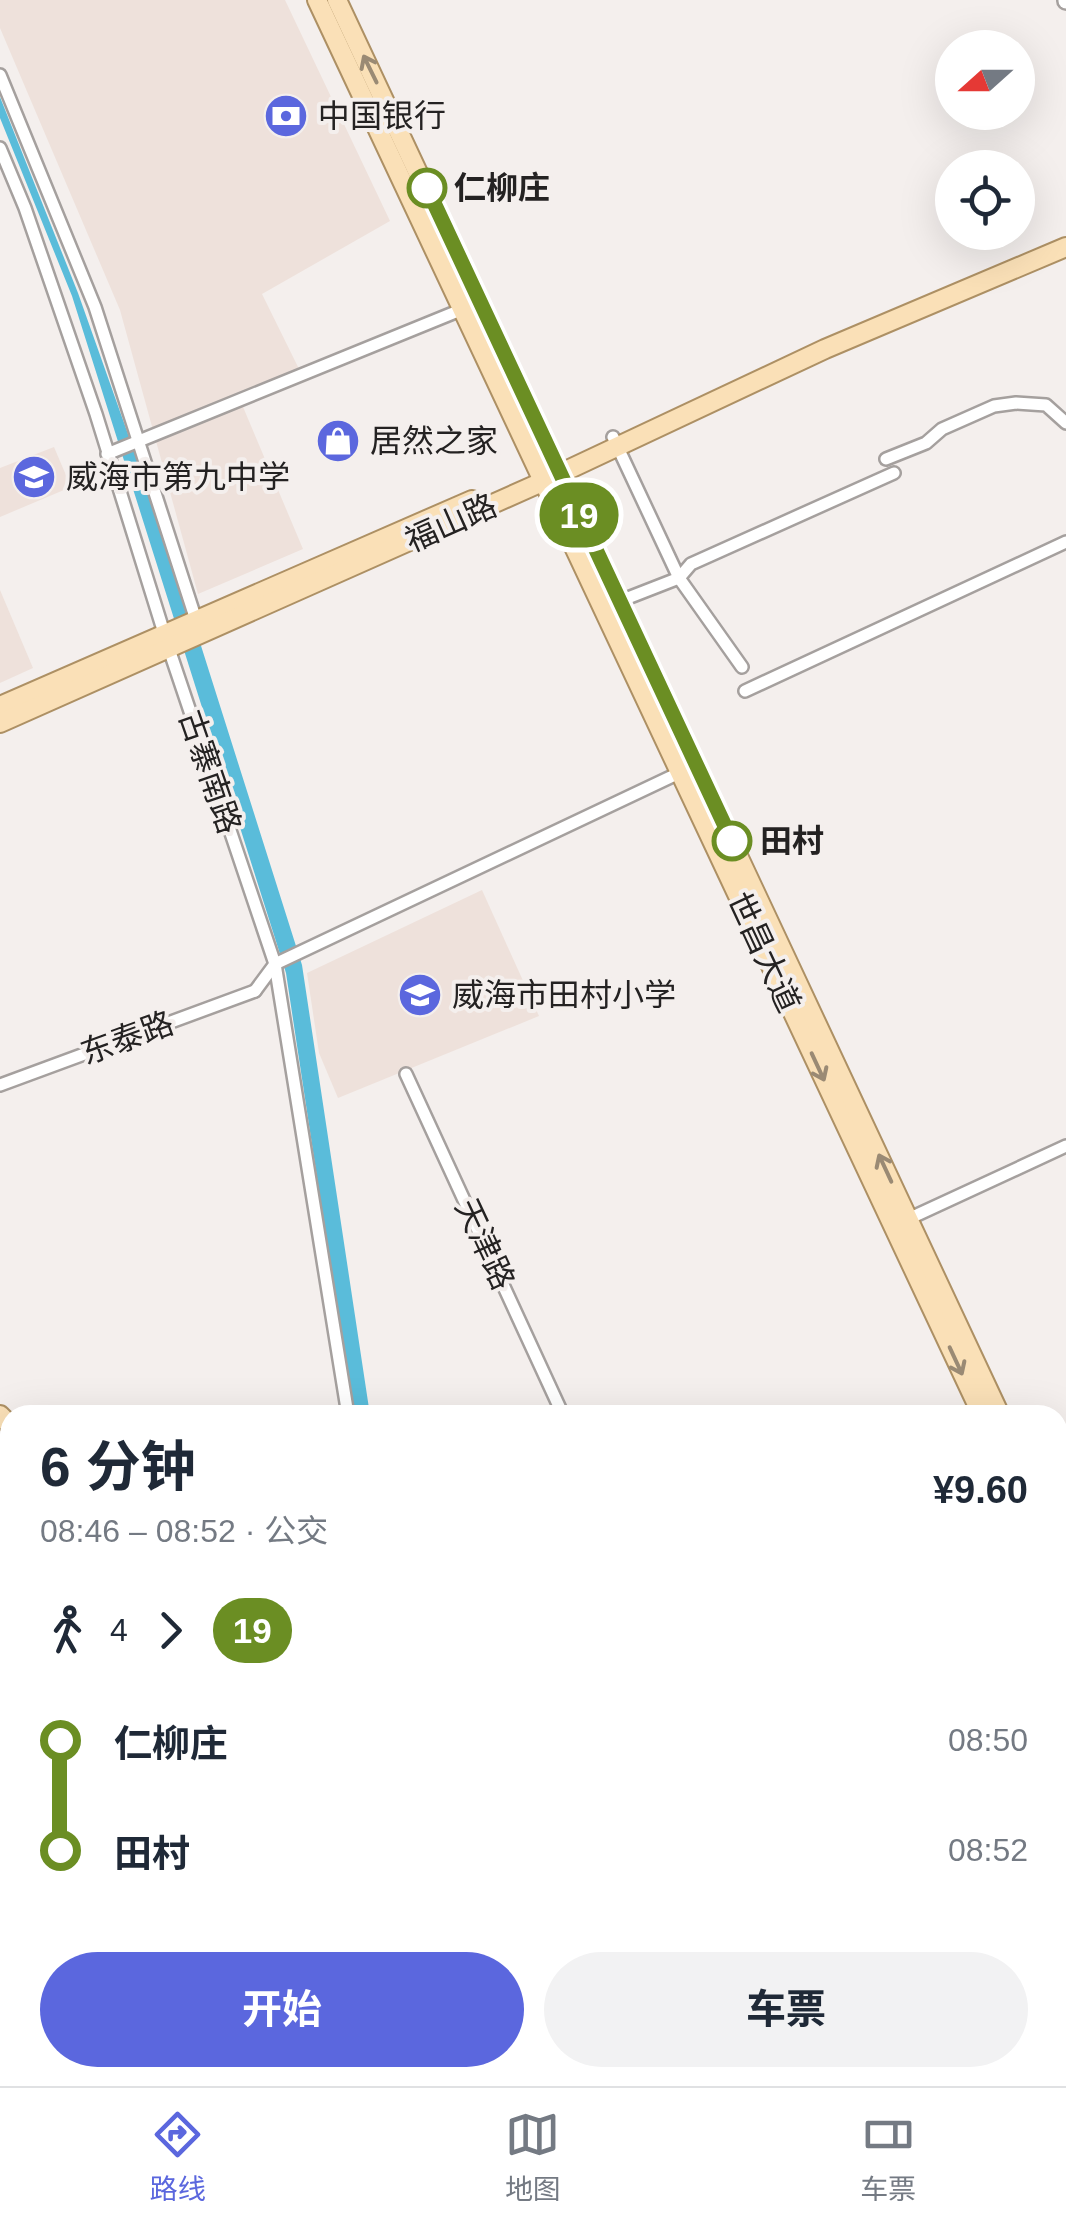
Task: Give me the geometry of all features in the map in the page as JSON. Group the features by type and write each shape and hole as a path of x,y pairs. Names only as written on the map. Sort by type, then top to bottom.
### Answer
{"main road":[{"name":"世昌大道","path":"317,0 463,309 620,601 901,1222 978,1405"},
{"name":"世昌大道","path":"337,0 443,221 678,773 995,1405"},
{"path":"0,723 170,640 1066,237"},
{"path":"616,442 1066,247"},
{"path":"0,706 170,640"}],"street":[{"path":"0,75 94,307 135,443 199,627"},
{"name":"古寨南路","path":"0,148 112,452 278,963 282,1009 346,1405"},
{"path":"112,452 463,309"},
{"path":"886,459 926,443 942,429 994,406 1046,405 1066,423"},
{"path":"616,442 679,578 742,667"},
{"path":"620,601 679,578 691,564 894,473"},
{"path":"745,691 1066,542"},
{"path":"282,1009 275,998 255,991 278,963 678,773"},
{"name":"东泰路","path":"0,1085 255,991"},
{"name":"天津路","path":"406,1074 558,1405"},
{"path":"901,1222 1066,1146"}],"shaded area":[{"path":"0,0 285,0 390,221 262,294 299,369 238,395 303,549 198,594 120,310 0,28"},
{"name":"威海市第九中学","path":"54,447 71,487 0,517 0,468"},
{"path":"0,590 33,668 0,683"},
{"name":"威海市田村小学","path":"482,890 539,1016 338,1098 319,1053 307,973"}],"water":[{"path":"0,97 78,293 184,592 302,965 368,1405 351,1405 286,973 72,296 0,118"}],"bus line":[{"name":"19","path":"427,188 732,841"}],"place":[{"name":"中国银行","path":"286,116"},
{"name":"仁柳庄","path":"427,188"},
{"name":"居然之家","path":"338,441"},
{"name":"威海市第九中学","path":"34,477"},
{"name":"田村","path":"732,841"},
{"name":"威海市田村小学","path":"420,995"}]}
